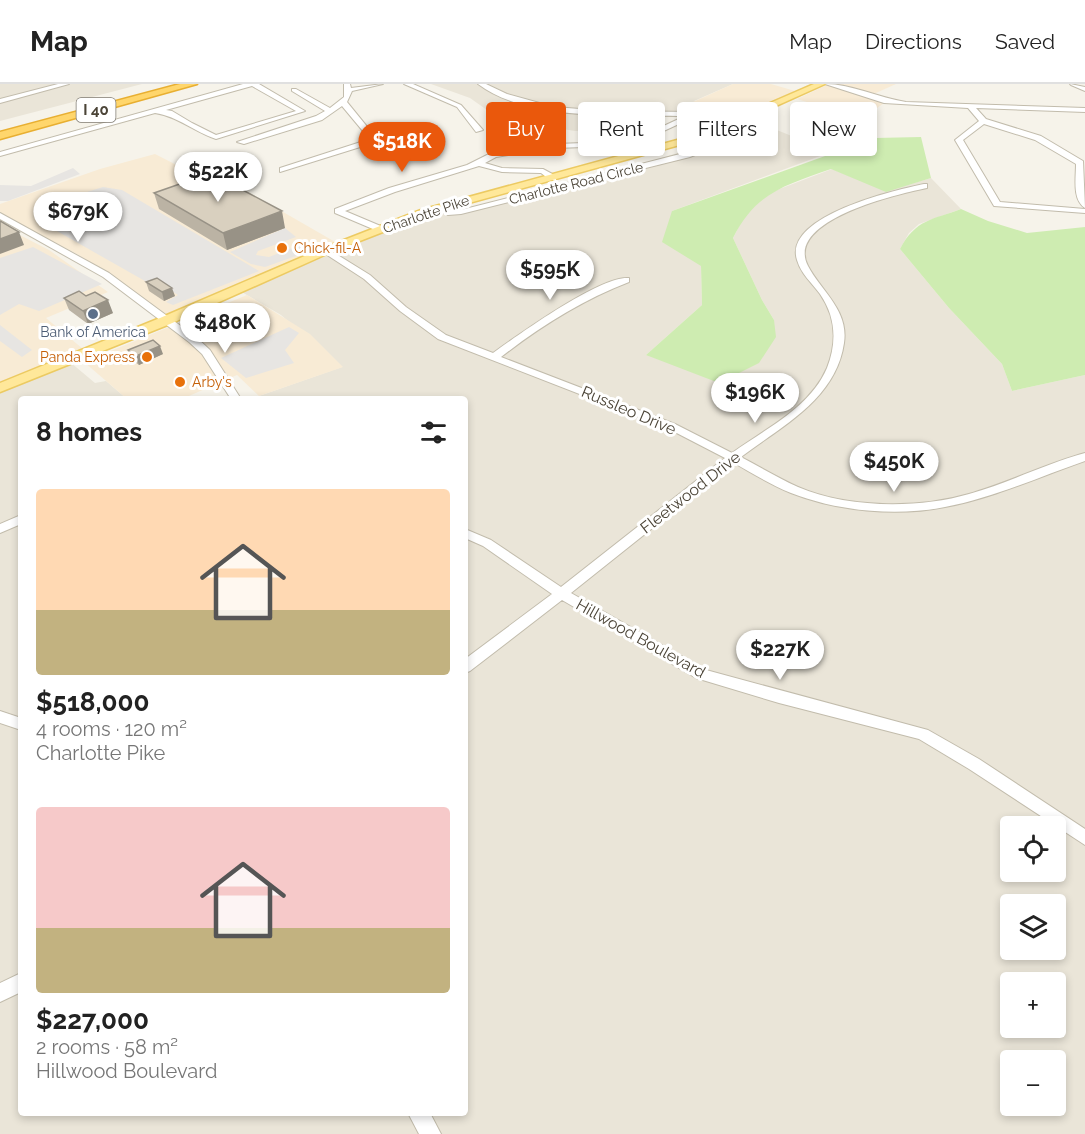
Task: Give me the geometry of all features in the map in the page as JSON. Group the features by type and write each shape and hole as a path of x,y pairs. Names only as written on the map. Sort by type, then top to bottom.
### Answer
{"highway":[{"name":"I 40","path":"0,130 172,84"},
{"name":"I 40","path":"0,136 192,84"}],"main road":[{"name":"Charlotte Pike","path":"778,103 821,84"},
{"name":"Charlotte Pike","path":"0,388 165,321 325,251 437,208 677,143"}],"street":[{"path":"33,84 44,89"},
{"path":"0,101 66,84"},
{"path":"0,154 156,110 252,84 302,111 216,137 170,112 156,110"},
{"path":"242,142 319,118 347,98 348,87 380,84"},
{"path":"407,84 459,106 479,130"},
{"path":"481,84 505,97 562,112 677,114"},
{"path":"828,84 884,101 1085,110"},
{"path":"1073,84 1085,89"},
{"path":"294,90 330,111"},
{"path":"343,102 371,136 422,139 429,152"},
{"path":"970,106 983,121 1038,138 1080,163 1080,195 1085,208 997,204 959,140 983,121"},
{"path":"380,230 338,211 392,190 478,163 494,155 515,152 528,147 584,144 655,133 677,123"},
{"path":"283,170 370,141 371,136"},
{"name":"Charlotte Road Circle","path":"437,208 448,213 460,212 683,156"},
{"path":"478,163 502,170 543,171 553,178"},
{"name":"Fleetwood Drive","path":"468,666 732,458 806,405 828,377 840,333 826,296 803,266 799,251 808,233 834,217 881,196 924,186"},
{"path":"0,216 106,275 206,352 234,396"},
{"name":"Russleo Drive","path":"325,251 368,277 423,325 442,337 493,358 558,380 671,426 795,490 839,502 895,508 921,507 972,497 1085,457"},
{"path":"493,358 540,323 574,303 626,280"},
{"path":"0,529 18,520"},
{"name":"Hillwood Boulevard","path":"468,534 487,543 562,594 701,674 779,698 923,734 974,764 1085,838"},
{"path":"0,717 18,723"},
{"path":"0,993 18,984"},
{"path":"420,1116 431,1134"}],"shaded area":[{"path":"0,84 142,84 0,121"},
{"path":"431,84 733,84 694,101 697,102 677,102 677,113 665,113 665,102 578,102 578,131 566,130 566,102 486,102 486,109 470,98"},
{"path":"733,84 771,84 795,91 771,102 693,102"},
{"path":"829,84 896,84 867,97 884,103 877,108 877,102 807,102 797,99"},
{"path":"778,130 790,135 790,156 820,156 672,211 701,266 702,305 646,355 774,320 733,238 745,215 769,193 832,169 886,191 931,178 961,209 919,224 909,233 900,249 949,308 1002,364 1012,391 1085,375 1085,1134 0,1134 0,391 70,362 95,383 106,381 124,396 18,396 18,1116 468,1116 468,396 259,396 342,367 281,315 240,291 428,213 444,214 598,177 677,153 677,156 778,156"},
{"path":"155,154 204,179 231,182 337,243 167,316 118,280 77,254 0,214 0,204 100,169"},
{"path":"73,168 80,174 8,201 0,201 0,185 31,186"},
{"path":"103,187 122,190 259,271 173,305 166,302 178,295 159,283 152,285 41,222 46,212 68,207 65,205 71,197"},
{"path":"0,225 49,250 108,292 46,318 83,349 0,383"},
{"path":"285,228 296,237 258,251 256,255 269,257 305,243 321,247 265,267 251,264 230,252"},
{"path":"33,247 102,284 39,311 19,304 0,315 0,258"},
{"path":"247,295 310,334 343,367 259,396 237,375 189,396 124,396 84,362"},
{"path":"0,325 32,350 22,357 0,341"},
{"path":"289,327 299,333 285,350 294,363 246,378 221,358"}],"green space":[{"path":"921,137 931,178 886,192 831,169 786,186 762,200 742,222 733,238 774,320 776,337 759,363 719,383 646,355 702,305 701,266 662,242 672,211 825,156 877,156 877,138"},
{"path":"961,209 988,221 1027,233 1085,227 1085,375 1012,391 1002,364 949,308 900,249 919,226"}],"building":[{"path":"211,173 282,211 223,233 154,193"},
{"path":"0,221 19,232 0,239"},
{"path":"157,278 172,288 162,292 146,282"},
{"path":"79,291 86,296 95,292 108,300 83,311 64,298"},
{"path":"153,340 160,346 136,356 128,350"}],"place":[{"name":"Chick-fil-A","path":"282,248"},
{"name":"Bank of America","path":"93,314"},
{"name":"Panda Express","path":"147,357"},
{"name":"Arby's","path":"180,382"}]}
